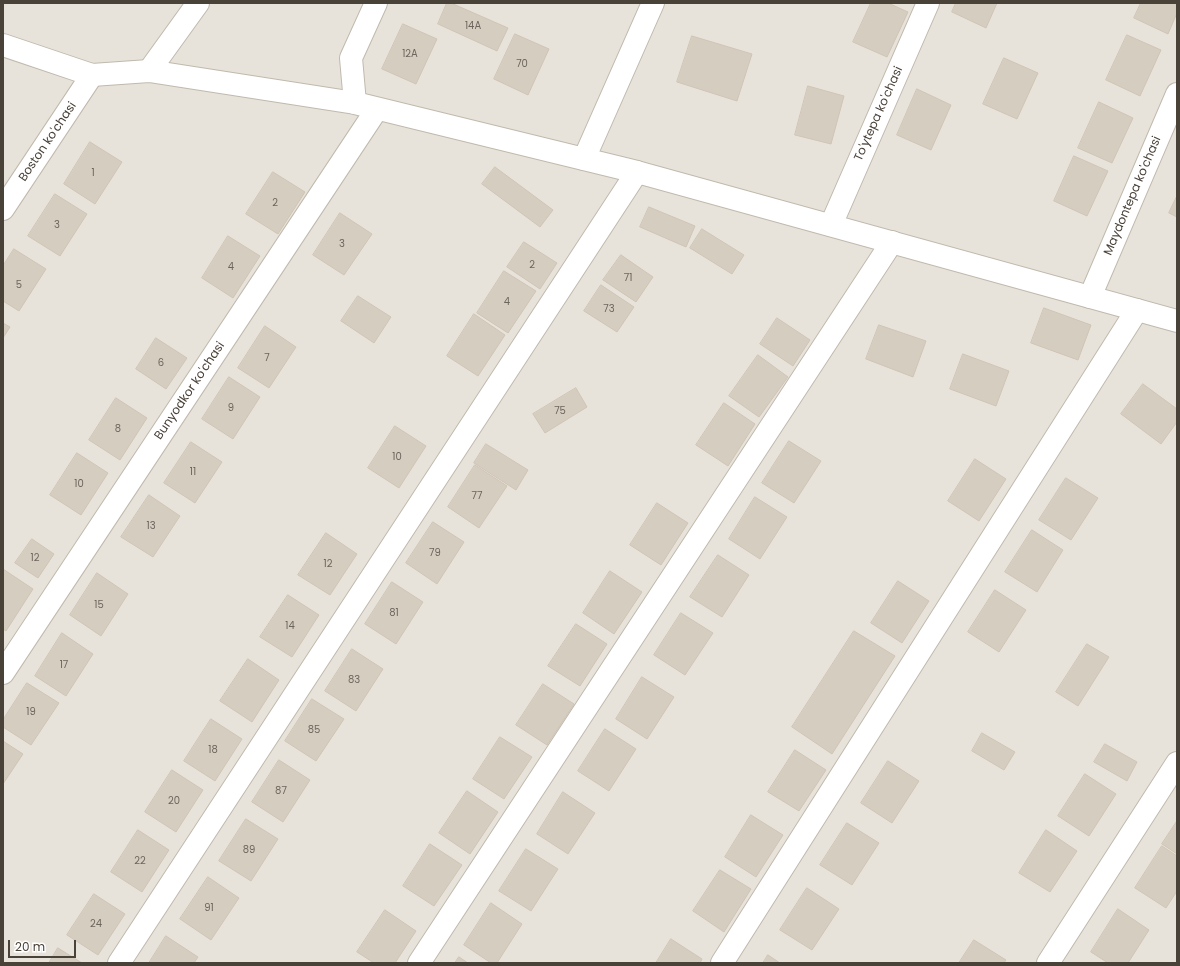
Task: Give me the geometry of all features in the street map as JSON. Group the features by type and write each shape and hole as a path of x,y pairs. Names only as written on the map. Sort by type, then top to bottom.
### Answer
{"street":[{"path":"149,70 198,3"},
{"path":"355,103 351,58 376,3"},
{"path":"584,159 653,3"},
{"name":"To'ytepa ko'chasi","path":"831,225 928,3"},
{"path":"3,45 92,75 149,70 355,103 637,172 1177,321"},
{"name":"Boston ko'chasi","path":"3,209 92,75"},
{"name":"Maydontepa ko'chasi","path":"1090,297 1177,94"},
{"name":"Bunyodkor ko'chasi","path":"3,673 378,109"},
{"path":"119,963 637,172"},
{"path":"419,963 892,242"},
{"path":"722,963 1137,310"},
{"path":"1048,963 1177,764"}],"shaded area":[{"path":"3,3 1177,3 1177,963 3,963"}],"building":[{"path":"447,3 451,3 508,28 497,51 438,24"},
{"path":"871,3 888,3 908,12 887,57 853,42"},
{"path":"956,3 997,3 986,28 952,12"},
{"path":"1141,3 1177,3 1177,13 1168,34 1134,18"},
{"path":"403,24 437,39 416,84 382,69"},
{"path":"515,34 549,49 528,95 494,79"},
{"path":"1127,35 1161,50 1140,96 1106,80"},
{"path":"692,36 752,54 737,101 677,82"},
{"path":"1004,58 1038,73 1017,119 983,104"},
{"path":"808,86 844,96 831,144 795,135"},
{"path":"917,89 951,105 931,150 897,135"},
{"path":"1099,102 1133,118 1112,163 1078,148"},
{"path":"90,142 122,162 95,204 64,184"},
{"path":"1074,156 1108,171 1087,216 1054,201"},
{"path":"495,167 553,210 540,227 482,184"},
{"path":"273,172 305,192 278,234 246,214"},
{"path":"55,194 87,214 60,256 28,236"},
{"path":"1177,196 1177,217 1169,213"},
{"path":"649,207 695,226 686,247 640,227"},
{"path":"340,213 372,234 344,275 313,255"},
{"path":"702,229 744,255 732,274 690,248"},
{"path":"228,236 260,256 233,298 202,278"},
{"path":"524,242 557,263 540,289 507,267"},
{"path":"14,249 46,269 19,311 3,301 3,266"},
{"path":"621,255 653,277 636,302 603,280"},
{"path":"504,271 536,291 508,333 477,313"},
{"path":"601,285 634,307 617,332 584,311"},
{"path":"358,296 391,317 374,343 341,321"},
{"path":"1044,308 1091,325 1078,360 1031,343"},
{"path":"474,314 505,335 478,376 447,356"},
{"path":"777,318 810,340 793,366 760,344"},
{"path":"3,323 10,327 3,338"},
{"path":"879,325 926,341 913,377 866,359"},
{"path":"265,326 296,347 269,388 238,368"},
{"path":"156,338 187,358 166,389 136,369"},
{"path":"963,354 1009,371 996,406 950,389"},
{"path":"758,355 788,377 759,417 729,396"},
{"path":"229,377 260,397 233,439 202,419"},
{"path":"1143,384 1177,409 1177,422 1161,444 1121,414"},
{"path":"576,388 587,407 545,433 533,414"},
{"path":"116,398 147,418 120,460 89,440"},
{"path":"724,403 755,424 728,466 696,445"},
{"path":"395,426 426,446 399,488 368,468"},
{"path":"789,441 821,461 794,503 762,483"},
{"path":"191,442 222,462 195,503 164,483"},
{"path":"486,444 528,470 516,490 474,463"},
{"path":"77,453 108,473 81,515 50,495"},
{"path":"975,459 1006,479 979,521 948,501"},
{"path":"475,465 507,486 479,528 448,507"},
{"path":"1066,478 1098,498 1071,540 1039,520"},
{"path":"149,495 180,516 153,557 121,537"},
{"path":"755,497 787,517 760,559 729,539"},
{"path":"657,503 688,523 661,565 630,545"},
{"path":"433,522 464,542 437,584 406,563"},
{"path":"1032,530 1063,550 1037,592 1005,572"},
{"path":"326,533 357,554 330,595 298,575"},
{"path":"32,539 54,554 38,578 15,563"},
{"path":"718,555 749,575 722,617 690,597"},
{"path":"3,569 33,589 6,631 3,629"},
{"path":"610,571 642,592 614,634 583,613"},
{"path":"97,573 128,594 101,636 70,615"},
{"path":"898,581 929,601 902,643 871,623"},
{"path":"392,582 423,602 396,644 365,624"},
{"path":"995,590 1026,610 999,652 968,632"},
{"path":"288,595 319,615 292,657 260,637"},
{"path":"681,613 713,633 685,675 654,655"},
{"path":"576,624 607,644 580,686 548,666"},
{"path":"854,631 895,656 832,754 792,727"},
{"path":"62,633 93,654 66,696 35,676"},
{"path":"1087,644 1109,657 1078,706 1056,692"},
{"path":"352,649 383,669 356,711 325,691"},
{"path":"248,659 279,680 252,722 220,701"},
{"path":"642,677 674,697 647,739 616,719"},
{"path":"27,683 59,703 31,745 3,727 3,720"},
{"path":"543,684 574,704 547,745 516,725"},
{"path":"312,699 344,719 316,761 285,741"},
{"path":"211,719 242,739 215,781 184,761"},
{"path":"605,729 636,749 609,791 578,771"},
{"path":"982,733 1015,752 1004,770 972,751"},
{"path":"500,737 532,757 504,799 473,779"},
{"path":"3,741 23,754 3,784"},
{"path":"1105,744 1137,762 1127,781 1094,762"},
{"path":"795,750 826,770 799,811 768,792"},
{"path":"279,760 310,780 283,822 252,802"},
{"path":"888,761 919,781 892,823 861,803"},
{"path":"172,770 203,790 176,832 145,812"},
{"path":"1085,774 1116,794 1089,836 1058,816"},
{"path":"467,791 498,812 470,854 439,833"},
{"path":"563,792 595,813 568,854 537,834"},
{"path":"751,815 783,835 756,877 725,857"},
{"path":"246,819 278,839 251,881 219,861"},
{"path":"1177,821 1177,854 1162,844"},
{"path":"847,823 879,843 852,885 820,865"},
{"path":"138,830 169,850 142,892 111,872"},
{"path":"1046,830 1077,851 1050,892 1019,873"},
{"path":"430,844 462,865 434,906 403,886"},
{"path":"1162,846 1177,856 1177,891 1166,908 1135,888"},
{"path":"526,849 558,869 531,911 499,891"},
{"path":"720,870 751,889 724,932 693,911"},
{"path":"208,877 239,898 211,940 180,919"},
{"path":"807,888 839,909 812,950 780,930"},
{"path":"94,894 125,914 98,955 67,935"},
{"path":"491,903 522,924 497,963 491,963 464,945"},
{"path":"1118,909 1149,930 1128,963 1108,963 1091,952"},
{"path":"385,910 416,931 395,963 374,963 357,952"},
{"path":"166,936 198,957 194,963 149,963"},
{"path":"671,939 702,959 700,963 656,963"},
{"path":"974,940 1006,960 1004,963 959,963"},
{"path":"58,948 82,963 49,963"},
{"path":"768,955 780,963 763,963"},
{"path":"459,957 468,963 455,963"}]}
